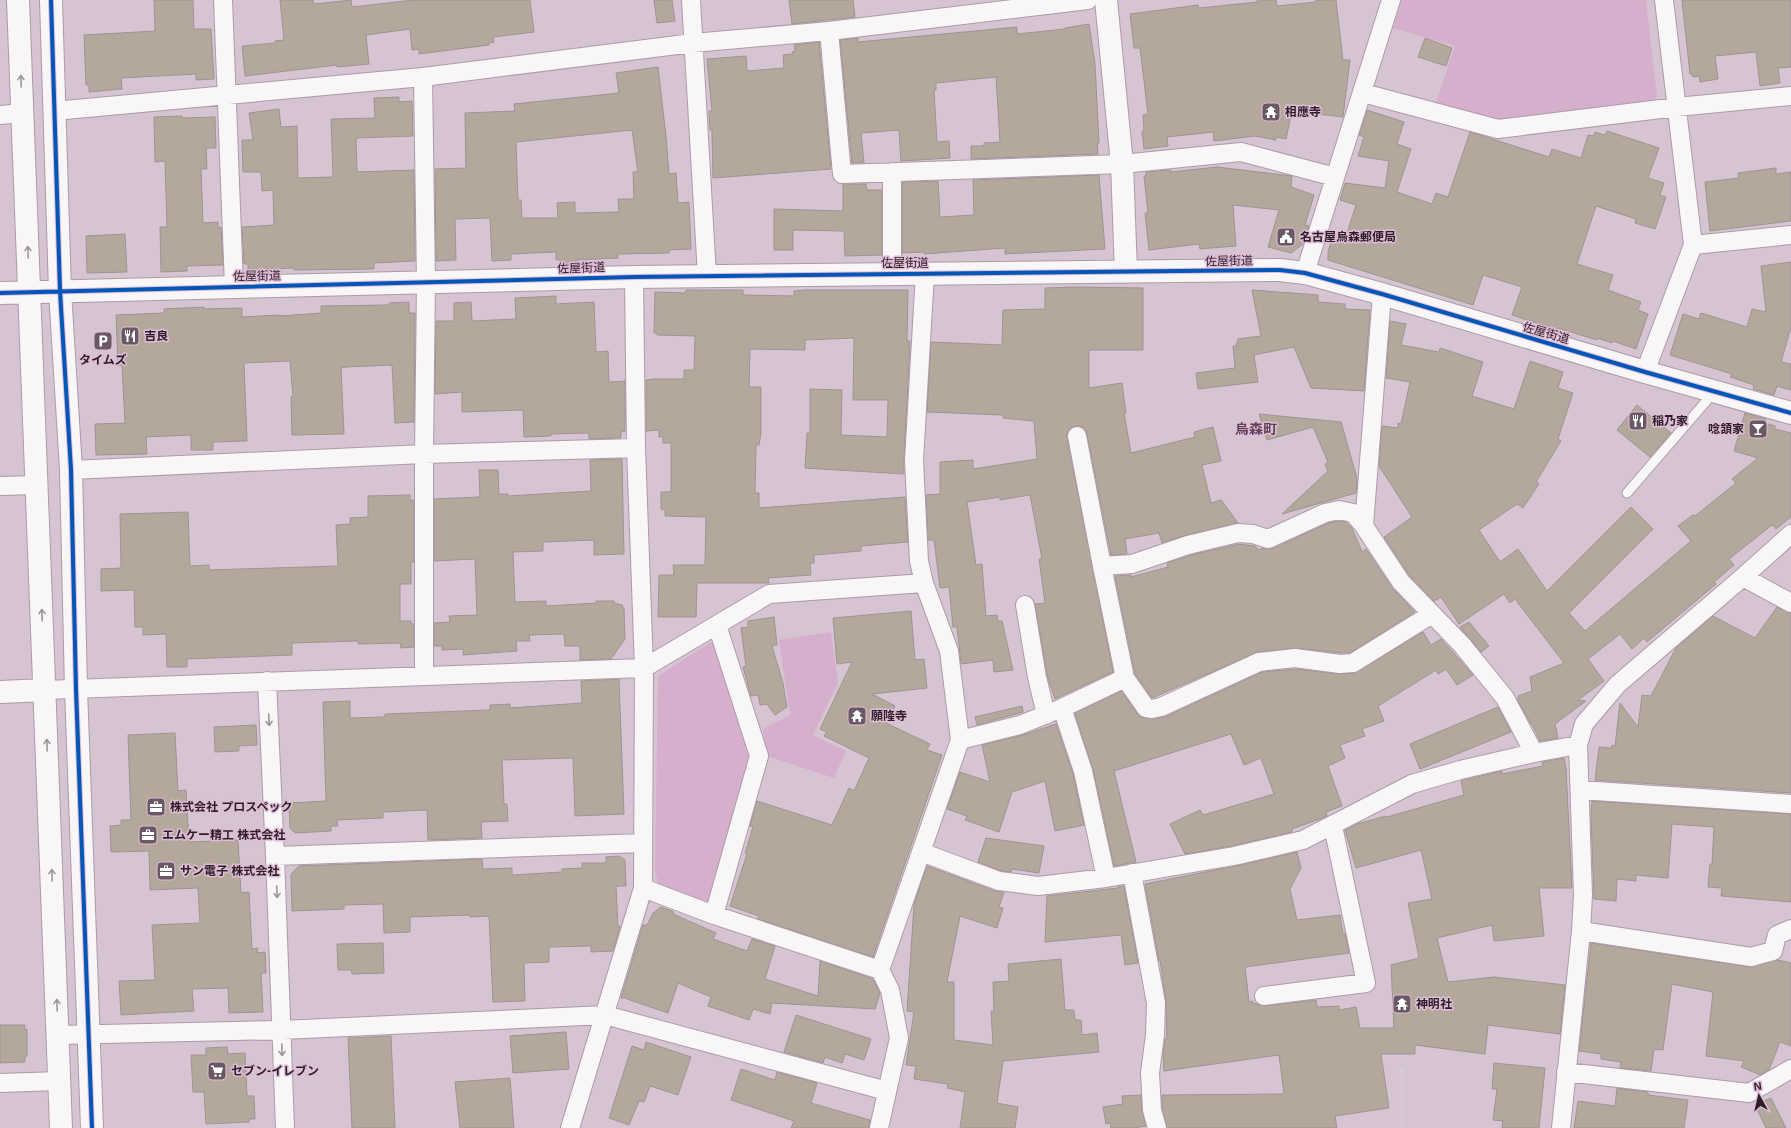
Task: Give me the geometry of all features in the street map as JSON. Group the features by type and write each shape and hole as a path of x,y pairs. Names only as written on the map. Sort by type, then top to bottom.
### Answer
{"street":[{"path":"18,0 61,1128"},
{"path":"51,0 60,291 71,470 76,689 92,1128"},
{"path":"223,0 234,287"},
{"path":"691,0 707,276"},
{"path":"54,111 423,77 693,43 829,31 1088,0"},
{"path":"1106,0 1122,164 1126,272"},
{"path":"1305,273 1363,93 1391,0"},
{"path":"1646,372 1693,245 1664,0"},
{"path":"829,31 842,174 1122,164 1241,152 1335,176"},
{"path":"423,77 426,282 424,676"},
{"path":"1363,93 1498,129 1677,107 1791,96"},
{"path":"0,115 22,113"},
{"path":"892,172 892,273"},
{"path":"1693,245 1791,235"},
{"name":"佐屋街道","path":"0,293 634,276 1280,270 1305,273 1382,294 1791,413"},
{"path":"880,970 960,740 949,651 924,583 919,561 914,460 925,273"},
{"path":"570,1128 642,888 644,668 636,448 634,276"},
{"path":"1364,526 1382,294"},
{"path":"1077,436 1102,566 1126,678 1146,708 1152,709 1161,707 1260,662 1295,658 1340,664 1353,663 1432,614"},
{"path":"71,470 424,454 636,448"},
{"path":"0,486 37,485"},
{"path":"1102,566 1132,564 1188,545 1238,533 1253,534 1268,539 1325,513 1339,510 1353,513 1364,526 1401,582 1462,644 1505,698 1534,753"},
{"path":"1561,1128 1581,931 1583,895 1578,745 1584,724 1618,684 1743,578 1791,534"},
{"path":"1743,578 1791,603"},
{"path":"0,692 644,668 769,594 924,583"},
{"path":"1025,605 1037,677 1083,771 1106,878"},
{"path":"714,915 759,756 717,625"},
{"path":"960,740 1020,725 1054,712 1126,678"},
{"path":"267,681 285,1128"},
{"path":"921,852 1007,882 1038,886 1106,878 1234,856 1303,840 1333,826 1412,784 1460,770 1534,753 1578,745"},
{"path":"1580,790 1791,804"},
{"path":"1264,996 1366,983 1333,826"},
{"path":"275,856 643,843"},
{"path":"1132,873 1156,1003 1155,1034 1150,1073 1152,1110 1157,1128"},
{"path":"642,888 714,915 880,970 890,990 899,1038 879,1128"},
{"path":"1581,931 1751,957 1773,951 1777,935 1791,929"},
{"path":"58,1035 282,1030 605,1015 887,1091"},
{"path":"1566,1072 1749,1093 1791,1069"},
{"path":"0,1083 59,1081"}],"lane":[{"path":"1627,493 1715,392"}],"path":[{"path":"1402,1069 1402,1128"}],"shaded area":[{"path":"1402,0 1646,0 1657,96 1654,100 1505,119 1488,119 1436,103 1455,46 1393,28"},
{"path":"831,632 838,683 813,735 846,751 834,778 767,756 763,729 790,715 779,640"},
{"path":"716,639 751,757 709,907 659,888 655,870 658,676"}],"building":[{"path":"154,0 193,0 194,29 211,29 214,79 196,80 196,74 121,78 122,89 89,92 89,85 86,85 84,35 155,31"},
{"path":"280,0 313,0 314,4 351,0 352,7 414,0 530,0 534,32 493,37 494,42 489,43 489,45 419,54 419,49 412,50 410,29 366,35 369,64 337,67 337,65 245,76 242,46 275,43 275,41 284,40"},
{"path":"654,0 672,0 675,21 657,23"},
{"path":"789,0 853,0 855,17 792,24"},
{"path":"1257,0 1276,0 1277,6 1316,2 1316,0 1336,0 1343,60 1350,60 1343,117 1292,111 1286,139 1276,137 1276,140 1255,136 1214,141 1213,132 1167,137 1168,146 1144,149 1142,131 1144,131 1143,115 1148,114 1140,48 1134,48 1130,14 1198,5 1199,8 1258,2"},
{"path":"1682,0 1791,0 1791,67 1778,68 1780,83 1760,86 1756,52 1715,56 1718,79 1700,82 1699,76 1693,77 1692,74 1690,74"},
{"path":"1089,24 1095,64 1099,143 1097,143 1098,154 971,159 971,146 984,146 984,143 1000,142 996,77 936,83 936,90 934,90 937,142 949,141 950,158 901,161 899,130 861,133 864,163 852,163 840,40 858,38 858,42 1017,27 1017,34 1065,29"},
{"path":"1425,38 1452,48 1446,66 1418,57"},
{"path":"819,42 831,169 713,178 712,130 710,130 709,111 712,111 707,59 746,56 747,71 784,68 783,55 793,54 792,52 795,51 794,45"},
{"path":"658,67 669,174 676,173 678,203 689,202 691,249 669,250 669,253 618,254 618,258 576,260 576,263 560,264 560,260 556,260 556,252 511,254 511,260 492,261 490,218 455,219 456,260 436,261 435,169 466,168 465,113 515,111 514,104 619,93 616,73","holes":["632,130 638,172 633,172 634,199 618,199 619,212 575,213 575,202 557,203 558,218 522,218 521,200 518,200 516,142"]},
{"path":"399,97 399,102 412,101 413,136 356,138 357,172 414,170 415,261 374,263 374,269 294,270 294,268 248,270 248,264 244,264 242,227 274,225 273,190 262,191 261,172 243,172 242,140 253,140 249,113 279,109 281,127 297,126 298,178 333,177 331,119 375,118 374,98"},
{"path":"1367,110 1404,122 1397,144 1411,149 1397,192 1432,204 1436,193 1448,197 1470,132 1549,157 1552,149 1581,158 1588,135 1593,136 1595,132 1605,135 1607,131 1659,148 1648,178 1664,183 1660,195 1666,197 1655,229 1635,223 1636,219 1596,206 1577,264 1613,275 1608,290 1641,302 1638,310 1648,314 1636,349 1613,341 1612,343 1597,338 1597,340 1558,328 1557,330 1512,315 1522,287 1483,275 1473,305 1328,260 1328,252 1333,235 1345,239 1356,205 1340,200 1345,183 1385,188 1389,161 1358,156 1364,137 1359,135"},
{"path":"182,116 182,118 215,117 216,148 206,148 207,169 201,169 203,223 218,222 218,228 221,227 223,265 187,266 187,271 161,272 160,227 167,227 165,161 155,162 154,117"},
{"path":"1217,167 1292,176 1291,187 1314,195 1305,225 1309,226 1303,244 1291,253 1268,247 1279,210 1233,205 1236,246 1200,249 1199,244 1149,250 1145,213 1148,213 1144,176 1146,176 1146,172 1171,170 1171,172"},
{"path":"1776,168 1776,174 1791,172 1791,221 1710,231 1705,182 1739,178 1738,173"},
{"path":"1099,175 1105,249 1005,254 1005,248 924,254 924,252 902,253 902,182 938,181 940,217 974,215 973,180"},
{"path":"843,184 866,184 867,190 882,190 882,255 845,256 844,231 793,230 793,250 774,250 774,209 843,211"},
{"path":"125,234 127,272 87,273 86,236"},
{"path":"1791,262 1791,327 1781,362 1791,364 1791,390 1777,386 1774,395 1753,389 1754,385 1730,377 1732,374 1670,355 1683,314 1699,319 1701,313 1747,327 1752,309 1766,312 1761,266"},
{"path":"1045,288 1143,288 1143,350 1089,350 1089,388 1122,383 1126,413 1124,413 1131,453 1195,437 1194,432 1213,427 1221,461 1202,465 1211,503 1221,500 1238,523 1186,535 1162,543 1159,533 1125,539 1127,554 1111,555 1087,434 1085,429 1080,426 1070,428 1067,433 1067,438 1113,672 1055,699 1047,675 1035,604 1045,603 1039,559 1042,559 1030,495 1000,500 1000,497 967,502 976,565 982,564 986,616 997,615 998,621 1002,621 1013,670 994,672 993,660 961,664 957,627 953,627 949,587 940,588 934,540 928,540 926,495 940,494 940,462 973,460 973,469 1037,459 1034,421 1003,418 1003,415 927,412 931,342 1002,345 1003,310 1045,309"},
{"path":"686,290 743,290 743,295 794,296 794,291 807,290 908,290 907,341 910,341 904,474 805,468 807,433 810,433 810,389 842,390 841,435 887,437 888,400 853,400 854,338 805,340 805,350 750,349 749,387 761,387 761,433 759,445 756,445 755,493 759,493 759,508 905,497 908,542 861,546 861,551 814,555 814,563 810,563 811,575 768,578 769,583 697,583 696,617 658,617 659,575 674,575 673,565 705,565 706,517 665,516 665,510 661,509 661,492 671,492 671,443 663,443 663,437 659,437 659,430 646,431 646,380 684,379 684,370 694,370 695,336 657,335 657,333 654,333 655,292 685,293"},
{"path":"1252,290 1318,295 1318,302 1345,304 1345,309 1370,310 1364,391 1311,388 1294,347 1254,355 1258,382 1198,389 1196,373 1235,368 1233,346 1236,346 1238,339 1261,336"},
{"path":"556,296 556,304 594,302 596,352 608,351 609,382 625,381 625,431 621,432 621,438 589,439 589,433 551,434 551,436 524,437 523,410 462,412 462,392 435,394 436,321 454,321 454,303 471,302 472,321 516,319 515,298"},
{"path":"409,302 409,313 415,313 414,422 395,423 392,365 346,367 341,368 344,434 292,435 291,397 293,397 290,361 244,363 247,441 213,442 213,450 191,450 191,435 146,437 147,454 96,455 95,424 125,423 122,365 118,365 116,315 164,313 164,309 204,307 204,309 242,308 242,317 280,316 321,313 321,306 389,305 389,303"},
{"path":"1390,321 1406,324 1401,345 1439,352 1440,348 1483,362 1472,396 1514,409 1530,361 1563,372 1558,388 1573,393 1558,439 1561,441 1536,482 1539,484 1523,508 1517,504 1479,530 1500,562 1518,549 1547,591 1631,507 1653,529 1569,613 1585,631 1691,541 1678,526 1693,515 1695,516 1736,483 1732,479 1758,458 1734,451 1745,413 1766,419 1764,423 1775,426 1775,429 1791,433 1791,517 1776,529 1772,525 1729,559 1734,565 1714,582 1716,584 1647,642 1644,638 1632,649 1620,634 1588,659 1604,681 1578,700 1586,701 1555,724 1558,738 1540,741 1517,699 1519,698 1518,696 1532,691 1530,677 1564,663 1515,599 1510,603 1504,594 1459,624 1441,597 1434,601 1409,575 1384,537 1412,517 1379,466 1382,426 1398,428 1398,423 1401,424 1410,382 1386,378"},
{"path":"1637,405 1671,433 1650,457 1617,430"},
{"path":"1259,414 1341,422 1357,478 1356,493 1282,514 1328,471 1325,464 1328,462 1313,427 1267,440"},
{"path":"622,459 624,554 594,555 594,540 543,542 543,551 513,552 515,602 546,601 546,606 596,603 596,601 614,601 614,603 622,605 624,608 625,639 611,659 580,660 580,646 565,646 564,634 529,635 530,641 516,641 517,651 463,655 463,649 442,650 442,646 434,646 434,623 450,622 449,616 477,615 475,559 434,561 434,499 480,497 479,470 498,470 499,494 508,494 508,496 591,491 590,460"},
{"path":"410,495 410,500 414,500 414,562 411,562 411,584 400,584 400,621 411,621 411,624 414,624 414,647 401,648 400,643 358,644 358,641 292,643 292,655 187,659 187,667 167,667 166,634 143,635 143,627 135,627 134,590 101,591 101,569 121,568 120,514 188,512 190,566 209,565 209,570 338,566 336,525 350,524 350,518 368,517 368,496"},
{"path":"1339,521 1345,522 1352,528 1362,552 1366,549 1392,588 1415,612 1350,653 1296,648 1258,652 1152,698 1135,674 1115,576 1131,575 1131,577 1168,567 1167,563 1191,555 1239,544 1255,546 1259,550 1263,548 1272,549 1328,523"},
{"path":"1777,607 1791,613 1791,793 1595,780 1599,747 1612,748 1612,745 1615,746 1620,703 1638,727 1642,695 1651,696 1676,648 1713,616 1755,638"},
{"path":"911,611 915,660 924,659 927,688 872,694 895,706 886,723 930,744 927,750 942,755 873,957 758,919 759,916 730,906 747,854 745,853 753,827 750,826 757,801 832,825 849,788 854,791 869,758 824,736 827,732 820,729 852,662 837,664 833,618"},
{"path":"774,617 777,645 772,646 783,683 787,707 775,715 767,704 760,705 758,695 751,696 743,667 746,666 741,628 748,627 748,621"},
{"path":"1469,622 1489,646 1481,652 1460,627"},
{"path":"1423,632 1431,645 1441,639 1473,675 1457,685 1446,669 1438,674 1436,670 1378,706 1384,721 1362,729 1365,736 1340,745 1345,758 1328,766 1342,806 1326,812 1327,816 1325,817 1292,829 1292,832 1232,846 1185,854 1170,824 1200,810 1203,815 1274,794 1261,758 1244,765 1231,734 1114,771 1136,862 1114,866 1093,769 1075,713 1121,691 1140,717 1154,719 1165,717 1262,672 1295,669 1339,674 1354,673"},
{"path":"619,679 624,814 575,816 573,758 502,760 504,804 507,804 508,821 481,822 482,838 428,840 427,810 383,812 383,818 337,820 338,826 331,826 331,831 295,833 290,828 289,803 326,801 323,702 350,701 350,718 385,717 385,714 490,710 490,705 510,704 510,708 582,703 581,681"},
{"path":"1022,706 1023,712 977,725 975,717"},
{"path":"1498,707 1511,732 1420,769 1410,744"},
{"path":"1056,724 1073,774 1084,825 1055,831 1045,781 1012,792 999,832 965,820 967,816 947,809 960,772 990,782 982,745 1023,735"},
{"path":"256,725 257,745 239,746 239,751 215,752 214,727"},
{"path":"175,733 178,791 186,790 189,842 238,840 241,893 249,892 252,949 258,948 257,953 265,952 266,973 261,973 263,1012 229,1013 228,988 192,989 194,1011 121,1015 119,981 155,980 152,925 200,923 198,888 150,890 149,851 111,852 110,826 121,825 121,820 131,820 128,735"},
{"path":"1564,758 1566,768 1572,888 1539,888 1544,936 1494,941 1492,925 1437,938 1448,982 1494,977 1565,985 1560,1034 1488,1025 1485,1054 1415,1045 1415,1054 1381,1054 1389,1108 1335,1116 1337,1128 1167,1128 1162,1108 1162,1095 1284,1094 1279,1055 1164,1071 1163,1052 1165,1039 1167,1039 1166,1001 1160,960 1159,961 1145,884 1297,852 1301,868 1290,889 1297,920 1340,915 1343,934 1345,933 1349,953 1245,967 1249,1002 1253,1001 1253,1003 1265,1006 1316,1000 1317,1007 1339,1006 1339,1010 1356,1007 1360,1028 1394,1028 1391,965 1419,958 1408,903 1432,899 1421,850 1356,868 1345,830 1357,824 1464,795 1461,781 1502,771 1502,774 1543,766 1542,762"},
{"path":"1592,801 1791,814 1791,902 1721,896 1722,888 1708,887 1710,864 1712,864 1714,827 1672,824 1668,878 1636,875 1636,881 1617,879 1616,901 1594,899 1591,815"},
{"path":"986,838 1044,846 1039,873 1012,869 1011,872 1002,871 978,862"},
{"path":"619,856 625,860 626,886 616,886 618,926 620,926 613,951 591,952 591,946 549,947 549,962 524,963 525,1001 493,1002 489,916 470,917 470,915 410,917 410,932 384,933 383,904 344,905 344,909 292,911 291,874 299,866 482,859 483,869 512,868 512,875 562,872 562,869 582,868 582,863 606,863 606,857"},
{"path":"927,866 995,891 1004,892 999,907 1003,908 997,928 960,916 947,982 954,982 954,1040 993,1045 991,1011 994,1011 993,982 1009,981 1008,964 1061,959 1065,1010 1074,1010 1075,1020 1081,1020 1082,1035 1097,1033 1099,1052 1003,1061 997,1103 1018,1107 1015,1128 960,1128 965,1092 947,1088 948,1084 914,1079 916,1066 906,1065 914,1012 907,1011 914,905"},
{"path":"1124,886 1138,963 1125,965 1121,935 1045,942 1047,896 1118,888"},
{"path":"661,907 716,933 713,939 747,951 752,939 775,946 765,979 818,996 820,961 873,979 880,993 875,1009 772,1003 770,1014 753,1009 749,1020 708,1006 711,997 678,983 668,1013 627,998 621,998 643,925 647,925 653,913"},
{"path":"383,943 384,973 352,974 351,970 338,970 337,944"},
{"path":"1591,943 1749,967 1778,960 1791,963 1791,1046 1780,1042 1769,1070 1760,1075 1741,1067 1744,1061 1706,1056 1713,992 1672,984 1663,1050 1654,1049 1651,1071 1620,1068 1621,1062 1601,1059 1601,1054 1579,1051"},
{"path":"796,1015 871,1039 864,1060 845,1054 842,1063 825,1057 823,1063 784,1052"},
{"path":"0,1025 25,1025 24,1029 27,1029 27,1056 25,1057 25,1062 0,1063"},
{"path":"566,1032 569,1069 513,1073 510,1036"},
{"path":"391,1036 395,1128 352,1128 348,1038"},
{"path":"646,1042 691,1057 678,1095 650,1086 644,1102 639,1101 629,1125 609,1118 632,1046 644,1050"},
{"path":"227,1047 228,1054 245,1053 247,1096 254,1096 255,1119 249,1119 249,1122 206,1124 204,1092 193,1092 191,1055 206,1055 206,1048"},
{"path":"1494,1063 1545,1068 1539,1128 1502,1128 1503,1121 1493,1120 1497,1089 1492,1089"},
{"path":"741,1069 775,1080 777,1072 817,1083 811,1103 870,1120 869,1128 791,1128 794,1121 731,1100"},
{"path":"510,1078 514,1128 460,1128 455,1082"},
{"path":"1617,1088 1648,1092 1648,1095 1688,1100 1684,1128 1574,1128 1578,1101 1615,1106"},
{"path":"1141,1095 1142,1111 1146,1126 1133,1128 1111,1128 1110,1123 1106,1124 1103,1107 1123,1104 1122,1096"},
{"path":"1771,1098 1786,1128 1766,1128 1755,1105"}],"cycle path":[{"path":"51,0 60,291 71,470 76,689 92,1128"},
{"path":"0,293 634,277 1280,270 1305,273 1382,294 1645,372 1791,413"}],"place":[{"name":"相應寺","path":"1271,112"},
{"name":"名古屋烏森郵便局","path":"1286,237"},
{"name":"吉良","path":"130,336"},
{"name":"タイムズ","path":"103,341"},
{"name":"稲乃家","path":"1638,421"},
{"name":"唸頷家","path":"1758,429"},
{"name":"願隆寺","path":"857,716"},
{"name":"株式会社 プロスペック","path":"156,807"},
{"name":"エムケー精工 株式会社","path":"148,835"},
{"name":"サン電子 株式会社","path":"166,871"},
{"name":"神明社","path":"1402,1004"},
{"name":"セブン-イレブン","path":"217,1071"}],"district":[{"name":"烏森町","path":"1256,429"}]}
